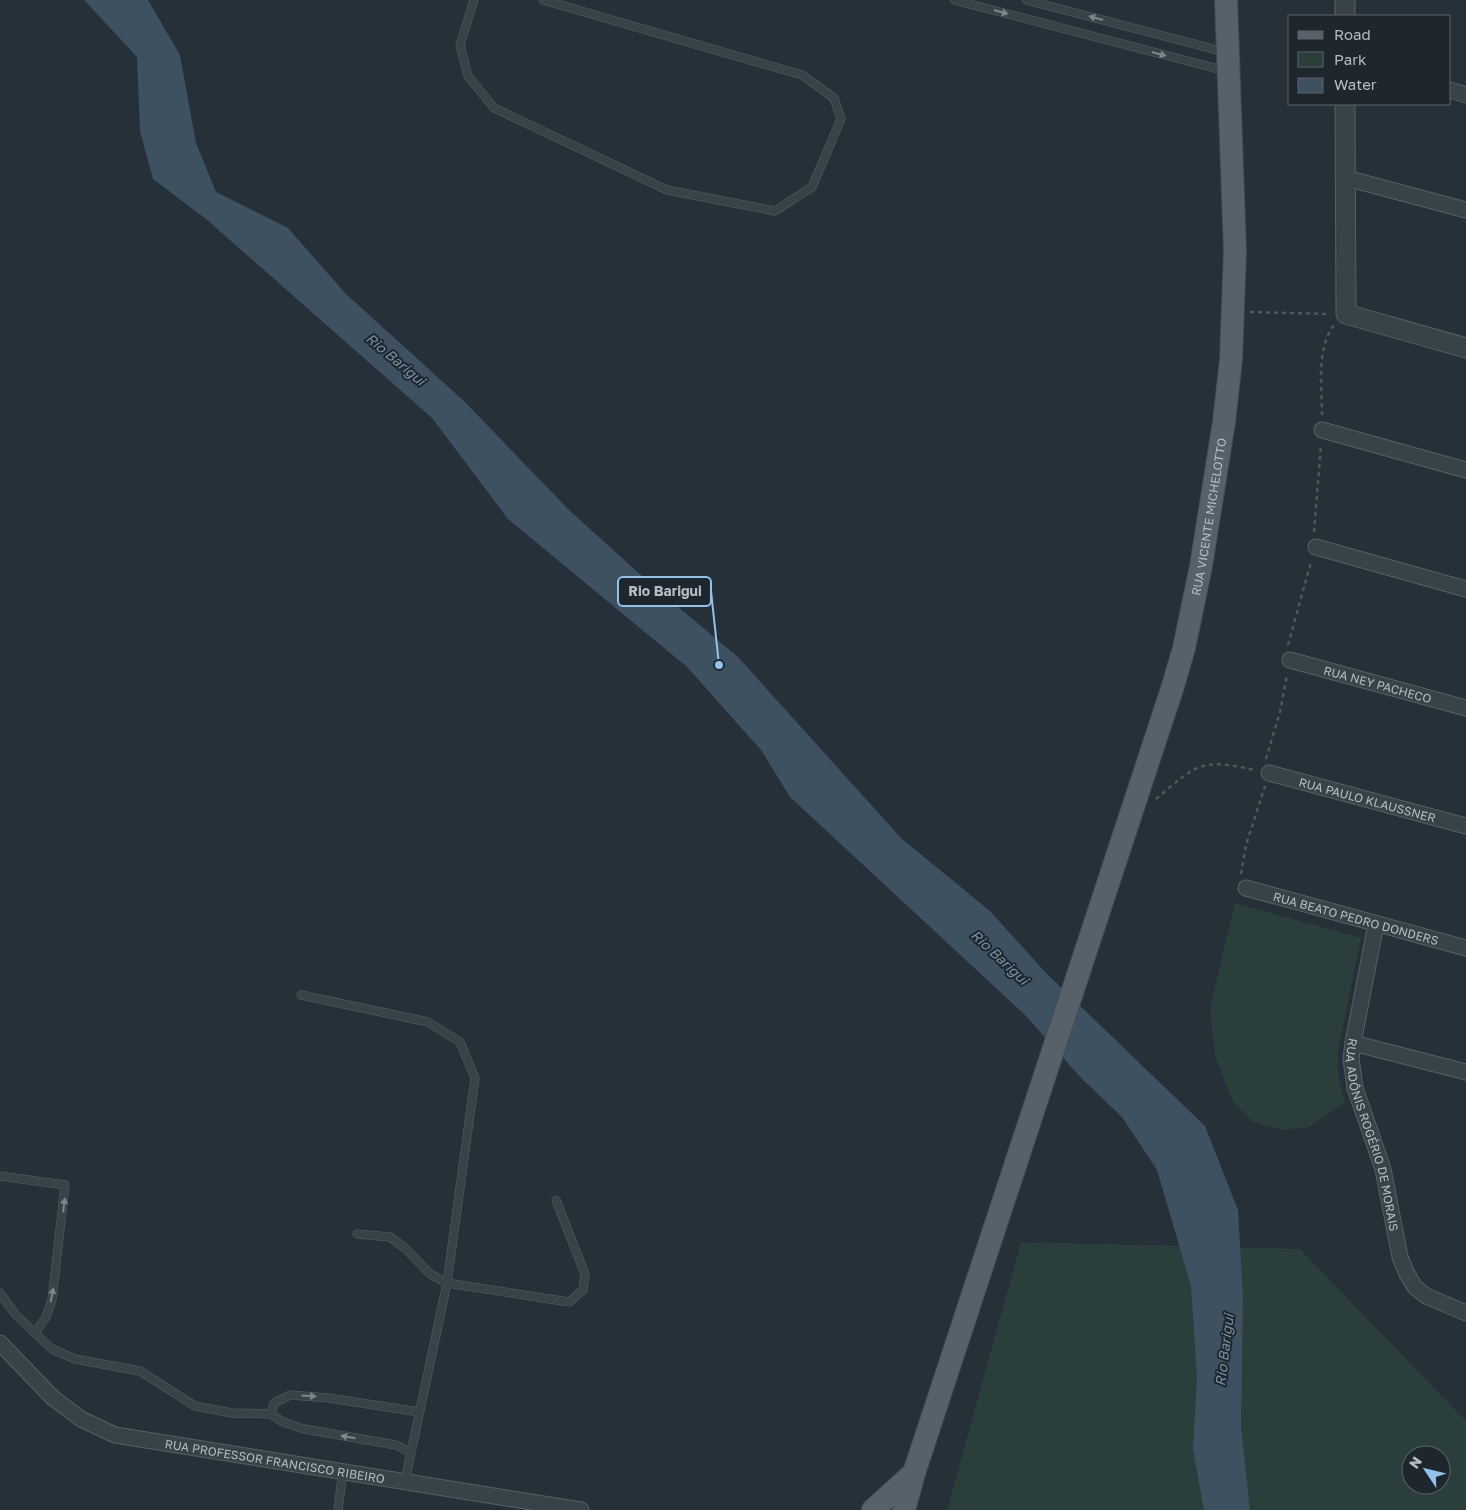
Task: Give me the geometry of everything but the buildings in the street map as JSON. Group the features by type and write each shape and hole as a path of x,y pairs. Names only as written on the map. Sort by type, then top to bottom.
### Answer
{"main road":[{"name":"RUA VICENTE MICHELOTTO","path":"1213,0 1228,62"},
{"name":"RUA VICENTE MICHELOTTO","path":"904,1510 914,1472 1184,648 1201,566 1224,422 1234,312 1234,189 1226,0"},
{"path":"873,1510 914,1472"}],"street":[{"path":"1345,0 1345,15"},
{"path":"1451,90 1466,95"},
{"path":"1346,105 1346,314 1466,348"},
{"path":"1346,178 1466,210"},
{"path":"1322,430 1466,470"},
{"path":"1316,547 1466,589"},
{"name":"RUA NEY PACHECO","path":"1290,660 1466,708"},
{"name":"RUA PAULO KLAUSSNER","path":"1269,773 1466,826"},
{"name":"RUA BEATO PEDRO DONDERS","path":"1246,888 1466,948"},
{"name":"RUA ADÔNIS ROGÉRIO DE MORAIS","path":"1376,924 1353,1043 1351,1060 1355,1088 1382,1169 1400,1257 1406,1274 1415,1287 1426,1296 1466,1313"},
{"path":"1353,1043 1466,1072"},
{"name":"RUA PROFESSOR FRANCISCO RIBEIRO","path":"0,1343 53,1398 81,1419 115,1435 343,1470 581,1510"}],"lane":[{"path":"474,0 460,45 468,76 494,108 667,190 775,211 812,187 841,119 834,98 802,75 543,0"},
{"path":"954,0 1228,62"},
{"path":"1026,0 1228,62"},
{"path":"301,995 428,1022 460,1042 475,1078 447,1283 405,1481"},
{"path":"0,1176 65,1185 52,1300 46,1317 35,1333"},
{"path":"357,1234 390,1238 405,1248 430,1274 447,1283 569,1302 583,1290 585,1274 556,1200"},
{"path":"0,1293 15,1314 52,1349 75,1359 140,1371 195,1406 232,1413 271,1414 283,1422 304,1430 396,1445 410,1453"},
{"path":"271,1414 274,1403 290,1395 329,1398 419,1412"},
{"path":"338,1510 343,1470"}],"path":[{"path":"1234,312 1346,314"},
{"path":"1246,888 1242,880 1241,869 1252,822 1269,773 1266,766 1266,757 1280,712 1290,660 1287,652 1288,643 1316,547 1313,516 1322,430 1322,363 1326,341 1332,329 1346,314"},
{"path":"1155,800 1183,776 1200,766 1214,763 1269,773"}],"green space":[{"path":"1235,903 1361,938 1338,1052 1338,1073 1345,1103 1309,1127 1282,1130 1253,1122 1233,1102 1215,1056 1210,1007"},
{"path":"1021,1242 1300,1249 1466,1421 1466,1510 947,1510"}],"water":[{"path":"84,0 148,0 180,55 196,143 216,192 288,228 345,293 465,402 569,510 653,586 738,657 901,838 990,911 1046,973 1205,1126 1238,1210 1243,1297 1241,1426 1250,1510 1204,1510 1193,1449 1197,1378 1191,1286 1157,1170 1122,1117 1082,1079 1025,1015 790,797 761,750 687,667 508,519 432,418 206,219 153,179 140,131 137,57"}],"place":[{"name":"Rio Barigui","path":"719,665"}]}
